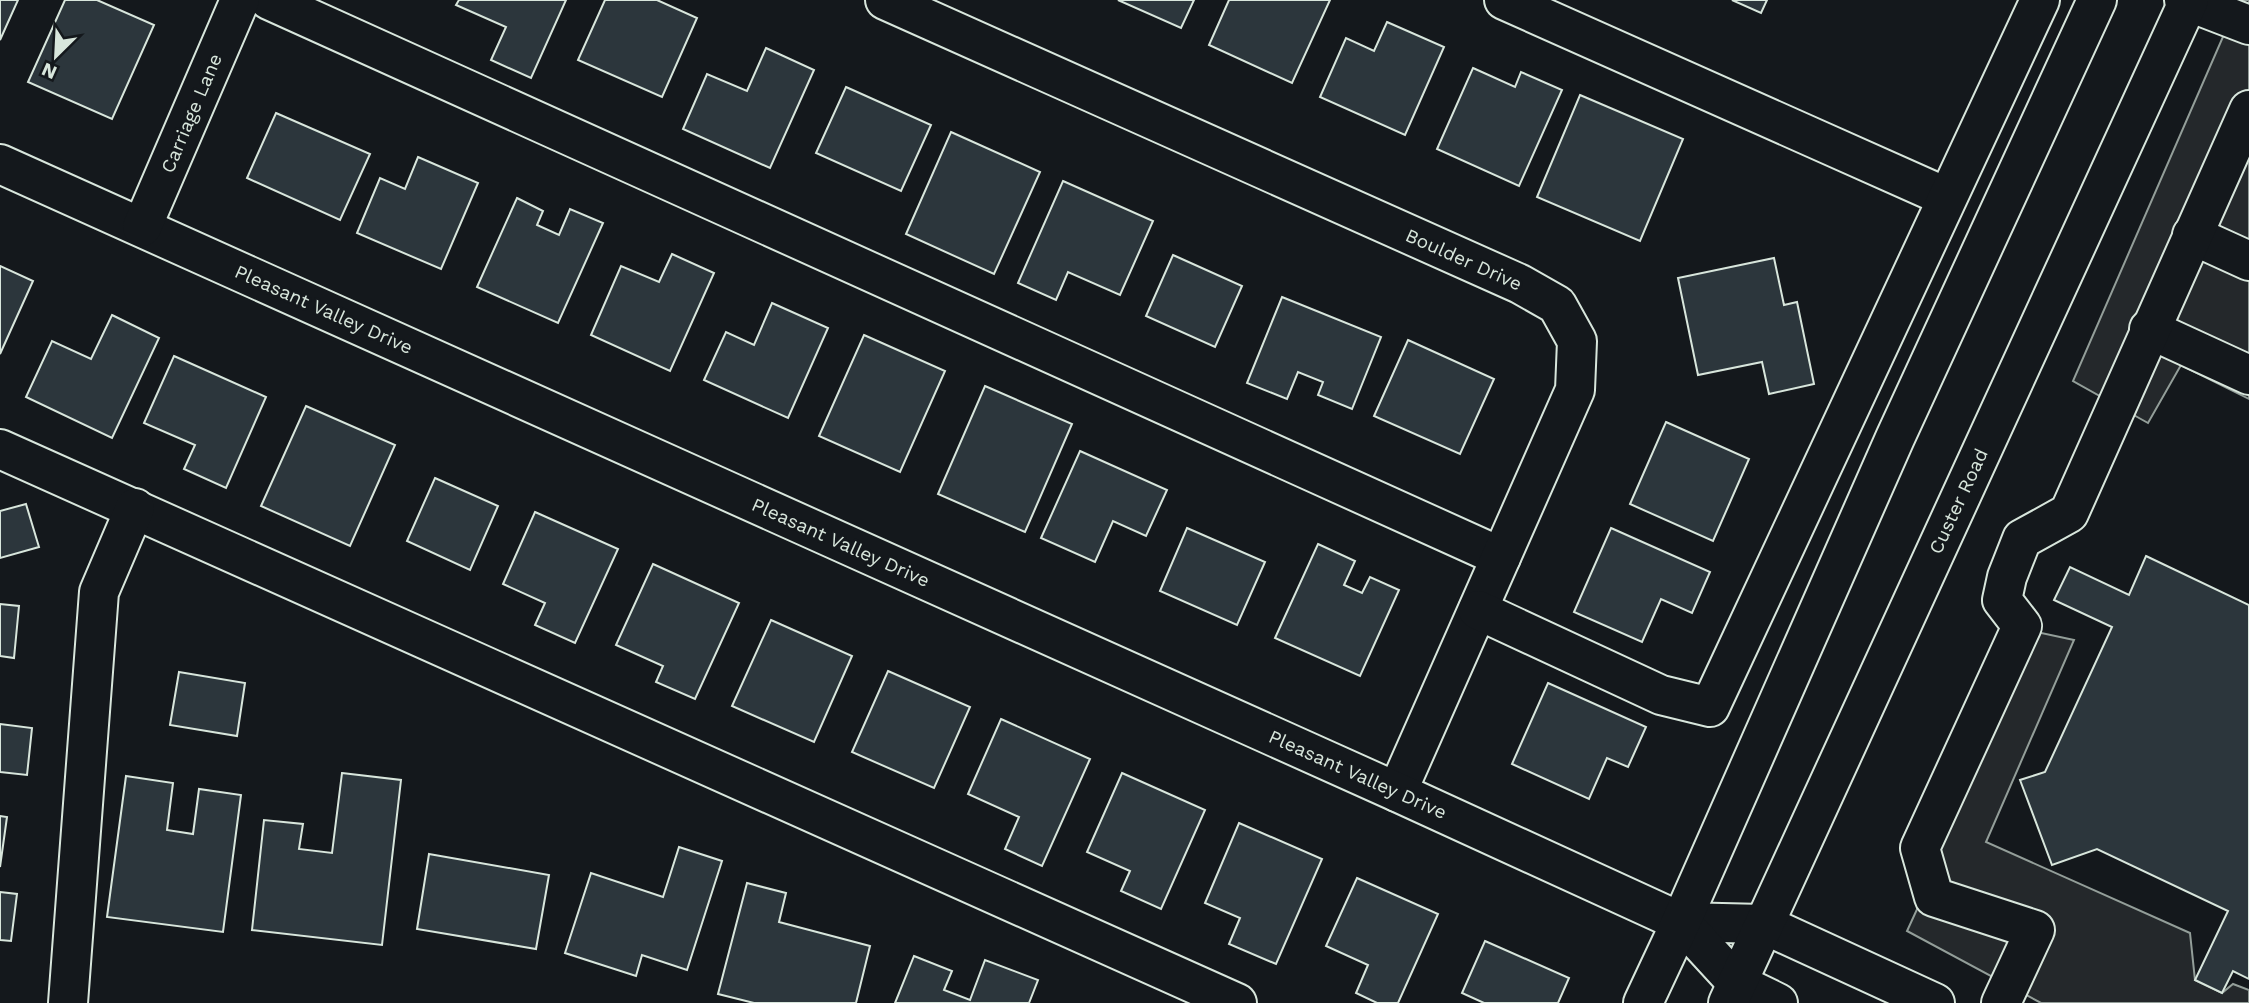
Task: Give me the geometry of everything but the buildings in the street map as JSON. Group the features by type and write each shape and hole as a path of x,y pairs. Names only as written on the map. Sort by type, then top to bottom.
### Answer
{"street":[{"name":"Carriage Lane","path":"142,227 240,0"},
{"path":"269,0 1501,557"},
{"name":"Boulder Drive","path":"885,0 1520,284 1557,305 1577,341 1575,390 1397,792"},
{"path":"1504,0 1946,197"},
{"path":"1478,610 1661,695 1710,707 2040,0"},
{"path":"1643,1003 1895,438 2096,0"},
{"path":"2187,1 2249,25"},
{"name":"Custer Road","path":"1732,993 2187,1"},
{"path":"2001,1003 2035,930 1934,897 1920,848 2022,626 2003,600 2015,553 2022,540 2069,513 2192,235 2245,130"},
{"name":"Pleasant Valley Drive","path":"0,164 1681,922 1763,924 1935,1003"},
{"path":"2192,235 2249,261"},
{"path":"2149,329 2249,374"},
{"path":"0,449 1237,1003"},
{"path":"68,1003 99,592 135,508"},
{"name":"Pleasant Valley Drive","path":"1681,922 1732,993 1778,1003"}],"shaded area":[{"path":"2239,0 2249,0 2249,399 2181,365 2148,423 2073,381"},
{"path":"2004,625 2074,640 1986,842 2190,933 2195,980 2222,993 2233,984 2249,990 2249,1003 2041,1003 1907,931 1925,892 1902,840"}]}
